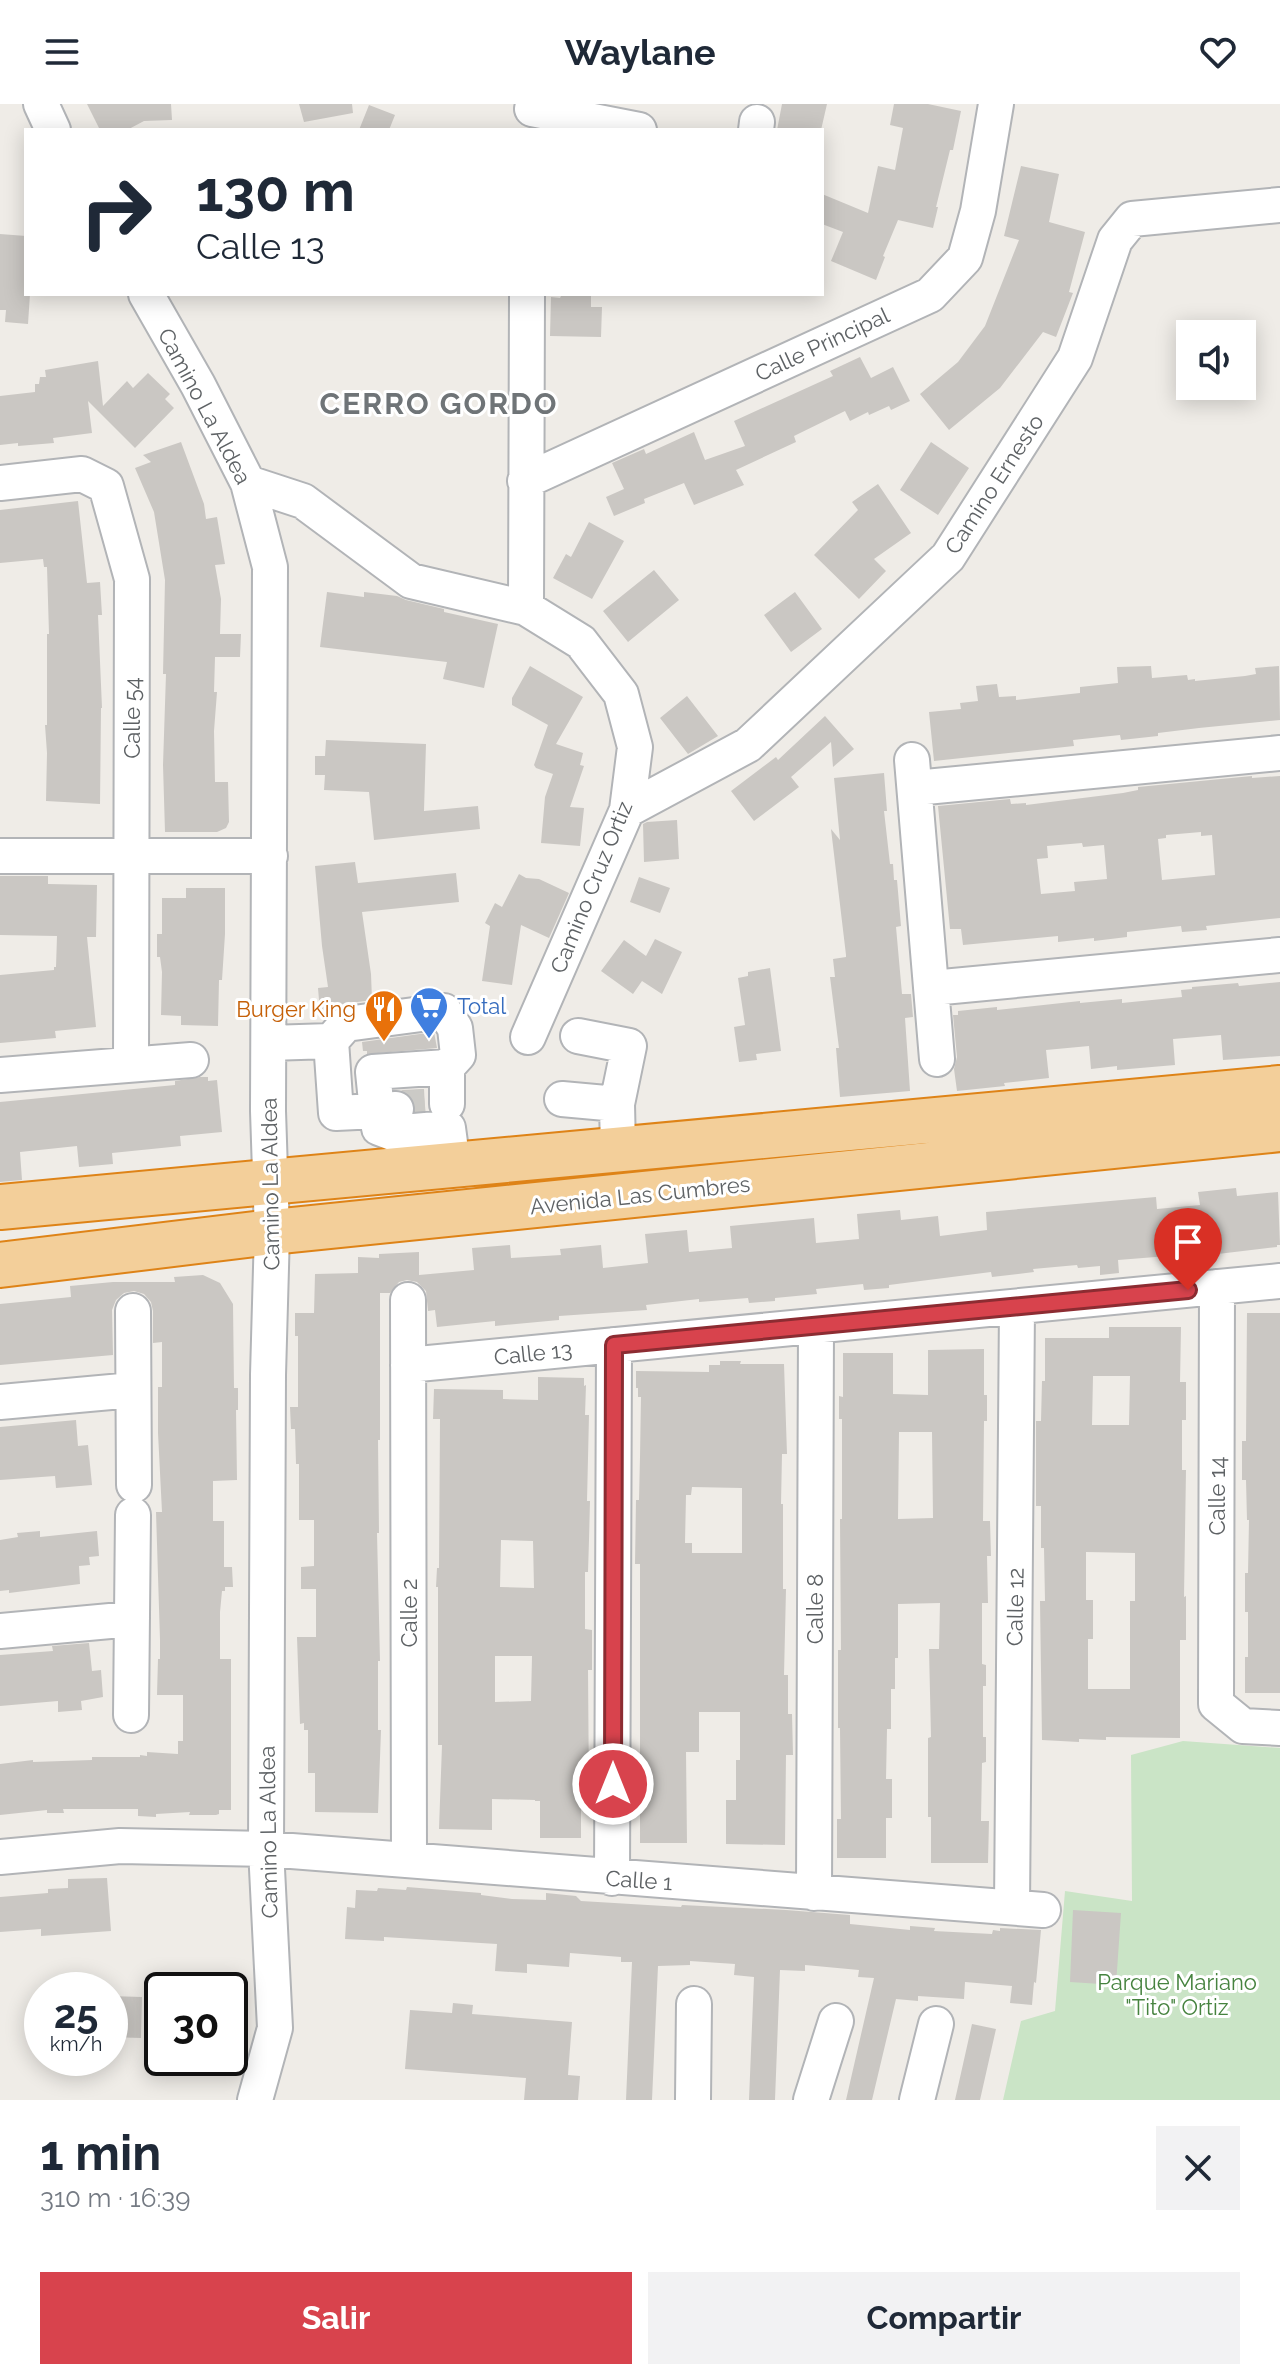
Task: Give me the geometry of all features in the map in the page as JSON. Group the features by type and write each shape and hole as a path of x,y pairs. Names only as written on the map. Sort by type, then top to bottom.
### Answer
{"highway":[{"path":"0,1207 270,1182 418,1128 618,1149 1280,1088"},
{"name":"Avenida Las Cumbres","path":"0,1265 272,1232 1280,1129"},
{"path":"1087,1149 1096,1160 1110,1163 1280,1148"}],"street":[{"path":"41,104 52,128"},
{"name":"Calle Principal","path":"525,481 930,295 965,258 978,211 996,104"},
{"path":"532,114 626,128"},
{"name":"Camino Ernesto","path":"627,810 748,745 948,557 1075,358 1115,240 1132,219 1280,205"},
{"name":"Camino La Aldea","path":"147,296 198,385 248,483 270,567 269,1043 272,1232 268,1375 266,1849 275,2028 255,2100"},
{"path":"526,608 527,296"},
{"name":"Calle 54","path":"0,483 82,474 106,486 132,579 131,1063"},
{"name":"Camino Cruz Ortiz","path":"248,483 303,501 411,581 526,608 581,642 621,694 635,747 627,810 528,1037"},
{"path":"937,1059 914,774 1280,753"},
{"path":"0,856 270,856"},
{"path":"932,988 1280,955"},
{"path":"444,1011 455,1028 458,1055 447,1067 418,1128 336,1113 331,1041 346,1024 444,1011"},
{"path":"578,1036 629,1046 617,1104 618,1149"},
{"path":"269,1043 331,1041"},
{"path":"0,1075 191,1060"},
{"path":"418,1128 373,1072 447,1067"},
{"path":"562,1099 617,1104"},
{"name":"Calle 13","path":"408,1365 1280,1281"},
{"name":"Calle 14","path":"1217,1287 1216,1704 1243,1726 1280,1728"},
{"name":"Calle 2","path":"408,1300 409,1860"},
{"name":"Calle 12","path":"1017,1307 1028,1908"},
{"path":"131,1715 133,1311"},
{"name":"Calle 8","path":"814,1893 816,1326"},
{"path":"612,1878 614,1345"},
{"path":"0,1402 133,1390"},
{"path":"0,1631 132,1619"},
{"name":"Calle 1","path":"0,1857 120,1846 266,1849 1028,1908"},
{"path":"693,2100 694,2004"},
{"path":"811,2100 836,2021"},
{"path":"917,2100 936,2024"}],"green space":[{"name":"Parque Mariano \"Tito\" Ortiz","path":"1183,1741 1280,1748 1280,2100 1003,2100 1021,2021 1055,2011 1065,1891 1132,1901 1131,1755"}],"building":[{"path":"87,104 171,104 172,120 144,121 131,128 99,128"},
{"path":"299,104 352,104 353,113 304,122"},
{"path":"782,104 827,104 821,128 777,128"},
{"path":"894,104 928,104 961,111 933,228 898,220 876,280 831,261 843,232 824,225 824,195 868,213 878,166 895,170 903,128 890,125"},
{"path":"369,105 395,115 390,128 360,128"},
{"path":"1021,166 1059,174 1049,222 1085,232 1069,292 1073,293 1056,337 1043,332 1000,388 949,430 920,394 958,362 985,326 1019,240 1004,236"},
{"path":"0,234 24,236 24,296 30,296 28,324 5,322 6,310 0,310"},
{"path":"591,296 591,307 602,307 601,337 550,336 551,297"},
{"path":"860,357 871,378 893,367 910,401 891,410 889,406 869,415 868,412 850,421 845,411 794,436 796,442 736,470 744,485 694,505 684,483 644,499 645,503 614,516 606,497 624,489 612,463 644,449 646,454 694,432 705,460 745,446 734,421 833,376 830,371"},
{"path":"98,361 103,406 127,381 133,388 148,373 170,394 165,399 174,408 135,448 88,401 92,433 53,438 54,443 0,445 0,396 35,392 35,384 39,384 40,377 46,377 45,370"},
{"path":"181,442 204,504 206,519 217,517 225,564 215,565 221,599 220,634 241,634 240,657 215,657 215,782 228,782 229,822 226,828 217,832 165,832 165,580 154,512 135,468 151,462 143,455"},
{"path":"931,442 969,468 938,515 900,490"},
{"path":"878,484 911,533 874,559 886,571 859,599 814,555 858,510 852,502"},
{"path":"78,501 87,583 100,582 100,804 46,801 47,567 44,567 43,559 0,563 0,510"},
{"path":"589,522 624,541 592,599 553,578 566,554 571,557"},
{"path":"654,570 679,600 628,642 603,611"},
{"path":"327,592 364,597 364,592 397,596 444,609 444,612 498,624 484,688 443,679 447,662 320,647"},
{"path":"795,592 822,629 791,652 764,615"},
{"path":"530,666 583,697 556,744 583,753 580,765 584,766 570,807 584,808 580,846 541,843 545,797 553,774 534,765 548,725 512,705 512,698"},
{"path":"1151,666 1152,678 1187,675 1188,680 1195,681 1245,676 1256,674 1255,668 1279,666 1280,720 1121,740 1120,735 1073,740 1074,746 934,761 929,712 961,709 960,703 978,701 976,686 997,684 999,697 1016,696 1016,700 1080,693 1080,687 1118,683 1117,667"},
{"path":"687,696 718,736 688,754 660,718"},
{"path":"825,716 854,749 833,767 831,742 791,777 799,787 754,821 731,791 776,757 778,760"},
{"path":"326,740 426,744 424,811 478,806 480,829 374,840 369,792 324,790 325,775 315,775 315,756 325,756"},
{"path":"884,773 887,811 884,811 890,864 893,864 894,880 897,880 901,926 896,927 902,994 911,994 913,1017 905,1018 910,1091 840,1097 836,1048 839,1048 830,977 835,977 833,959 846,955 831,829 840,840 834,778"},
{"path":"1280,776 1280,918 1206,926 1207,930 1182,932 1181,926 1127,932 1127,937 1094,941 1094,938 1058,942 1058,936 963,945 961,929 950,929 938,806 1010,799 1011,804 1026,805 1123,793 1138,790 1138,787","holes":["1201,832 1201,836 1212,835 1215,875 1162,880 1158,839 1166,838 1166,835","1082,843 1083,847 1104,845 1107,879 1074,882 1075,891 1041,894 1037,859 1048,858 1047,846"]},
{"path":"677,820 679,859 644,862 643,824"},
{"path":"355,862 358,883 456,873 459,902 362,912 372,1000 343,1004 330,1012 320,1012 318,988 328,987 315,866"},
{"path":"519,874 539,879 569,893 549,938 521,925 512,985 482,981 490,926 485,923 495,903 502,907"},
{"path":"0,876 48,876 48,884 97,885 96,937 87,937 96,1027 55,1031 56,1038 0,1043 0,975 54,970 57,936 0,935"},
{"path":"639,877 670,888 660,913 630,902"},
{"path":"186,888 225,888 218,1026 181,1025 181,1016 161,1015 162,972 160,957 157,957 157,934 162,934 162,898 186,898"},
{"path":"655,939 682,952 662,994 642,981 633,994 601,971 624,940 646,956"},
{"path":"770,968 781,1051 756,1054 757,1060 739,1062 734,1027 745,1025 738,978 748,976 748,972"},
{"path":"1280,982 1280,1056 1223,1060 1221,1035 1173,1039 1175,1065 1117,1070 1117,1066 1091,1069 1089,1046 1046,1050 1049,1078 957,1091 953,1015 958,1015 958,1011 1080,1001 1122,999 1122,1003 1182,997 1181,990 1192,987"},
{"path":"434,1032 437,1048 367,1054 363,1051 362,1042"},
{"path":"208,1077 208,1081 217,1080 222,1132 180,1136 181,1146 112,1153 113,1164 79,1167 77,1146 20,1152 22,1180 0,1182 0,1102 175,1085 175,1081"},
{"path":"424,1089 425,1110 415,1111 413,1098 401,1090"},
{"path":"1236,1188 1237,1196 1278,1192 1280,1245 1168,1260 1168,1256 1118,1260 1119,1273 1100,1275 1100,1266 1078,1268 1077,1265 992,1277 991,1272 889,1285 889,1288 864,1290 863,1284 816,1289 817,1294 775,1298 775,1301 749,1303 748,1298 699,1302 699,1299 646,1305 647,1310 559,1316 559,1320 495,1326 495,1321 437,1327 435,1310 428,1311 426,1291 417,1282 399,1282 390,1293 380,1293 377,1533 378,1730 381,1730 378,1813 315,1812 315,1773 308,1773 308,1730 304,1730 304,1723 300,1724 297,1637 316,1637 316,1589 301,1589 301,1567 314,1566 314,1520 299,1520 299,1464 296,1464 295,1429 291,1429 290,1407 298,1407 295,1313 314,1313 315,1274 358,1273 358,1257 379,1258 379,1254 419,1252 419,1275 474,1270 472,1248 510,1245 511,1258 561,1255 560,1249 601,1245 603,1268 648,1263 645,1234 687,1230 689,1252 732,1248 730,1226 814,1218 816,1243 859,1239 857,1214 900,1210 901,1220 938,1216 940,1236 987,1230 986,1212 1156,1197 1157,1209 1200,1205 1198,1192"},
{"path":"203,1275 220,1283 233,1304 234,1388 238,1388 237,1480 213,1481 213,1521 224,1521 224,1567 232,1567 233,1587 225,1587 222,1591 220,1612 220,1659 231,1659 231,1810 219,1810 216,1815 189,1815 190,1812 156,1814 156,1817 138,1816 138,1809 63,1809 64,1813 47,1813 47,1810 0,1815 0,1764 140,1757 147,1756 147,1752 178,1754 178,1741 183,1741 183,1695 157,1695 160,1640 156,1512 162,1512 158,1387 162,1387 162,1342 153,1343 151,1302 144,1294 134,1291 124,1293 116,1300 112,1310 113,1355 0,1365 0,1304 71,1297 70,1286 175,1282 174,1277"},
{"path":"1247,1313 1280,1313 1280,1693 1245,1693 1248,1612 1245,1612 1245,1573 1248,1573 1249,1520 1246,1480 1242,1480 1242,1441 1246,1441"},
{"path":"1109,1327 1181,1327 1180,1382 1186,1382 1182,1470 1186,1470 1186,1640 1180,1640 1180,1738 1106,1737 1106,1740 1079,1739 1079,1742 1042,1740 1040,1601 1045,1601 1041,1506 1036,1506 1036,1421 1041,1421 1045,1338 1109,1338","holes":["1093,1376 1130,1376 1129,1425 1092,1425","1086,1552 1135,1553 1135,1601 1130,1601 1130,1689 1088,1689 1088,1639 1093,1639 1093,1600 1086,1600"]},
{"path":"984,1349 987,1421 984,1421 983,1521 990,1521 991,1556 987,1556 988,1603 982,1603 982,1664 986,1665 983,1737 986,1737 986,1762 982,1763 981,1821 989,1821 988,1863 931,1863 931,1817 928,1817 928,1738 931,1737 929,1649 939,1649 940,1603 898,1604 898,1658 895,1658 895,1689 891,1689 891,1729 887,1729 886,1779 892,1779 892,1818 886,1818 886,1858 837,1858 837,1819 841,1819 838,1650 841,1650 842,1419 839,1419 839,1396 843,1397 843,1353 893,1353 893,1394 928,1395 928,1350","holes":["899,1432 932,1432 933,1518 898,1519"]},
{"path":"720,1361 784,1364 787,1454 782,1454 781,1504 783,1589 786,1589 784,1675 788,1675 788,1714 792,1714 793,1755 786,1755 785,1845 726,1844 726,1800 736,1800 740,1712 699,1712 699,1752 686,1752 687,1843 640,1843 640,1564 635,1564 641,1397 638,1397 636,1388 636,1371 709,1372 709,1365 720,1365","holes":["692,1487 742,1488 742,1553 692,1553 692,1543 685,1543 686,1495 691,1495"]},
{"path":"538,1377 584,1378 585,1415 589,1415 587,1501 590,1501 585,1629 592,1630 592,1670 588,1670 589,1796 581,1796 581,1838 540,1838 540,1801 535,1800 492,1799 492,1830 439,1829 442,1745 438,1745 436,1587 439,1568 440,1419 433,1419 434,1389 503,1390 503,1399 538,1400","holes":["501,1540 533,1541 534,1588 500,1587","495,1656 532,1656 531,1701 495,1702"]},
{"path":"76,1420 78,1446 88,1445 92,1485 56,1488 55,1476 0,1480 0,1427"},
{"path":"40,1531 40,1537 97,1531 99,1556 89,1557 90,1565 79,1566 80,1584 9,1593 9,1590 0,1591 0,1540 18,1537 17,1533"},
{"path":"89,1643 92,1671 101,1670 103,1697 81,1701 82,1710 58,1712 58,1701 0,1706 0,1655 53,1651 52,1646"},
{"path":"107,1878 111,1931 41,1936 41,1929 0,1932 0,1897 68,1888 68,1879"},
{"path":"407,1887 481,1893 512,1899 546,1900 546,1893 576,1896 581,1901 850,1915 850,1924 910,1930 910,1926 935,1928 934,1931 992,1934 993,1930 1000,1931 1000,1928 1041,1930 1036,1983 1032,2005 1010,2003 1012,1986 965,1982 964,1999 918,1996 918,2001 896,1999 872,2100 846,2100 874,1978 858,1977 859,1970 805,1965 805,1971 780,1970 775,2100 749,2100 754,1977 734,1975 735,1964 690,1961 690,1965 658,1966 652,2100 626,2100 632,1962 621,1962 621,1957 570,1953 569,1967 527,1964 527,1973 495,1971 497,1944 384,1937 384,1941 345,1939 347,1907 355,1908 356,1890 406,1890"},
{"path":"1073,1910 1121,1913 1116,1985 1070,1982"},
{"path":"128,1997 142,1997 141,2038 128,2038"},
{"path":"453,2003 473,2005 472,2014 572,2022 568,2075 580,2076 578,2100 524,2100 526,2078 405,2069 410,2010 452,2013"},
{"path":"972,2024 996,2029 980,2100 955,2100"}],"tunnel":[{"path":"396,1109 425,1106"}],"place":[{"name":"Total","path":"429,1040"},
{"name":"Burger King","path":"384,1043"}],"district":[{"name":"CERRO GORDO","path":"439,404"}],"route":[{"path":"613,1784 614,1345 1188,1290"}]}
